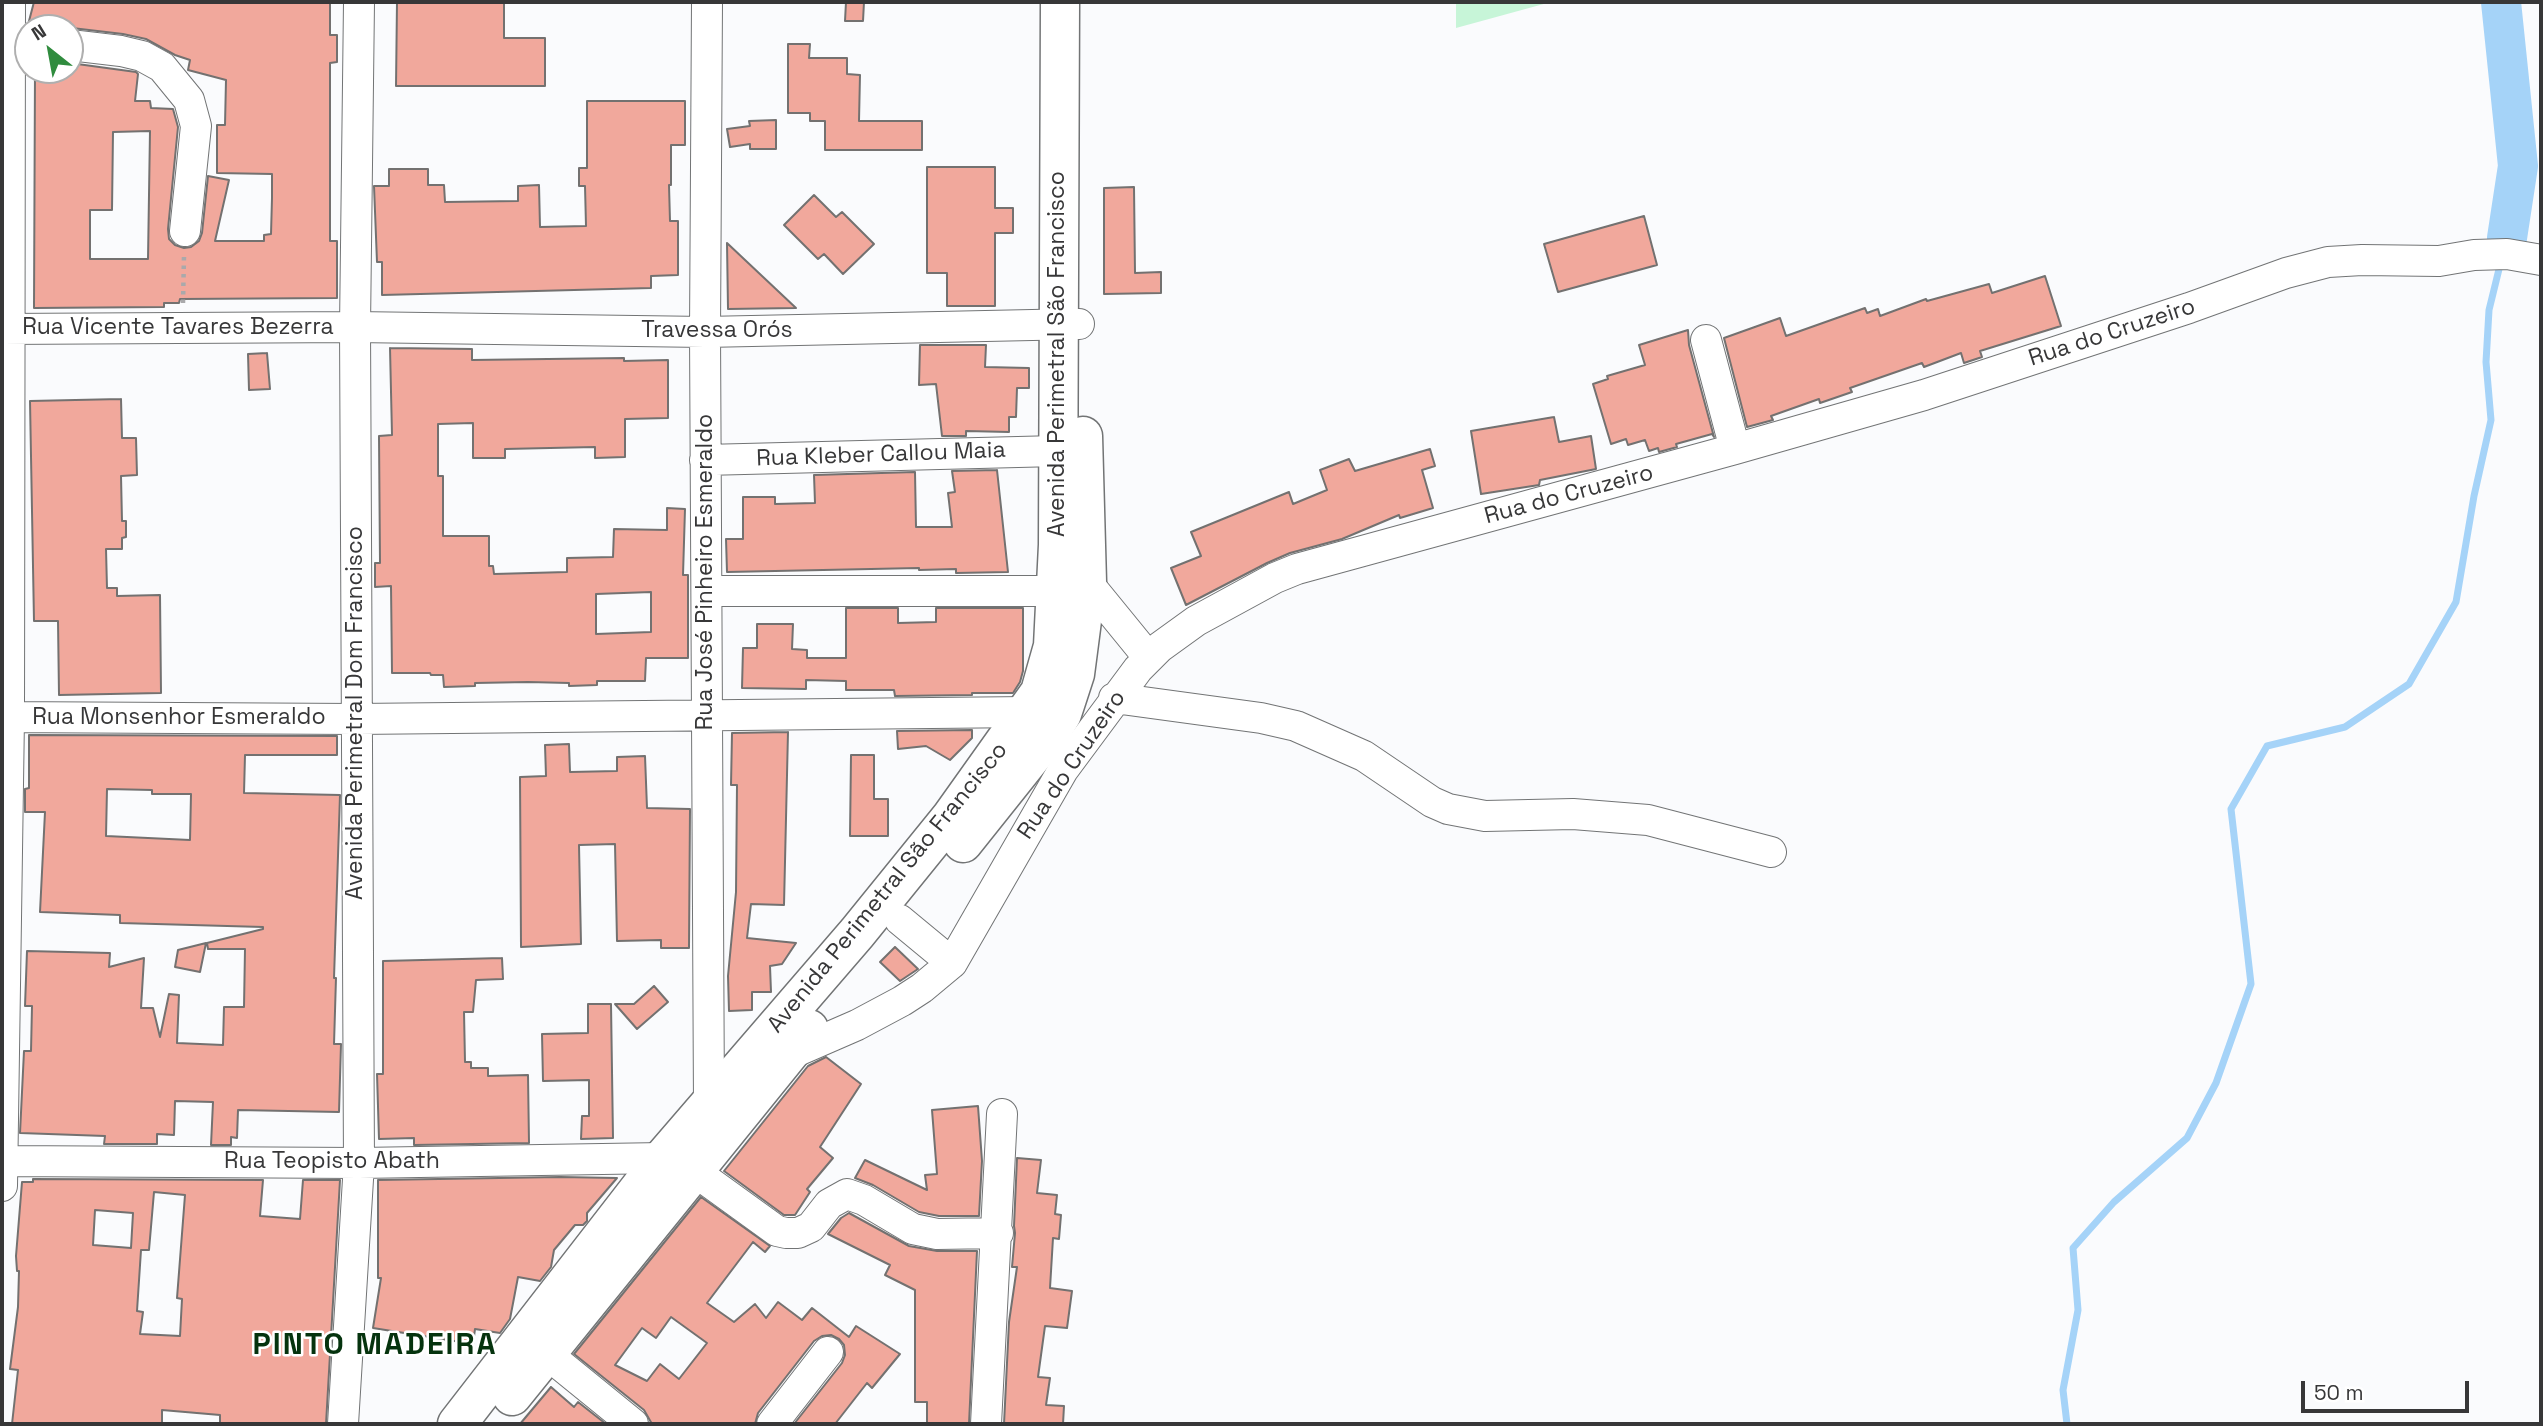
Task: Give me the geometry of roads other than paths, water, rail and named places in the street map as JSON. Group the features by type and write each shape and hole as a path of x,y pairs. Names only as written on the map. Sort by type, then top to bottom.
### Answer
{"main road":[{"name":"Avenida Perimetral São Francisco","path":"715,1123 788,1055 1050,734 1062,714 1075,674 1060,2"},
{"name":"Avenida Perimetral São Francisco","path":"457,1424 715,1123 857,933 934,838 1040,692 1071,587 1058,545 1057,451 1069,324 1086,2"},
{"name":"Avenida Perimetral São Francisco","path":"488,1424 547,1354 679,1165"}],"street":[{"name":"Avenida Perimetral Dom Francisco","path":"343,1424 359,1163 355,327 359,2"},
{"name":"Rua José Pinheiro Esmeraldo","path":"707,2 705,460 715,1123"},
{"path":"84,47 142,56 162,67 189,100 196,126 185,231"},
{"path":"2,1186 6,717 5,330 17,84"},
{"name":"Rua do Cruzeiro","path":"788,1055 857,1025 902,1001 952,963 1063,770 1114,698 1149,658 1196,621 1275,578 1297,569 1735,449 1924,394 2189,308 2286,273 2328,262 2440,261 2474,255 2503,254 2541,260"},
{"name":"Travessa Orós","path":"355,327 705,332 1069,324"},
{"name":"Rua Vicente Tavares Bezerra","path":"5,330 355,327"},
{"path":"1706,340 1735,449"},
{"name":"Rua Kleber Callou Maia","path":"705,460 1057,451"},
{"path":"706,591 1071,587 1149,658"},
{"path":"1114,698 1261,718 1296,726 1364,756 1432,802 1448,809 1485,816 1573,814 1648,820 1771,852"},
{"name":"Rua Monsenhor Esmeraldo","path":"6,717 356,719 1028,712"},
{"path":"900,920 952,963"},
{"path":"986,1424 1003,1114"},
{"name":"Rua Teopisto Abath","path":"2,1161 679,1165"},
{"path":"679,1165 777,1231 786,1233 798,1233 811,1227 829,1204 847,1194 864,1200 913,1229 937,1234 998,1233"},
{"path":"772,1424 828,1352"},
{"path":"547,1354 633,1424"}],"waterway":[{"path":"2501,2 2518,166 2507,238"},
{"path":"2067,1424 2063,1390 2078,1310 2073,1248 2114,1202 2187,1138 2216,1083 2251,984 2231,809 2267,746 2345,727 2409,684 2456,602 2474,496 2491,420 2486,362 2489,310 2501,261"}],"district":[{"name":"PINTO MADEIRA","path":"375,1346"}]}
